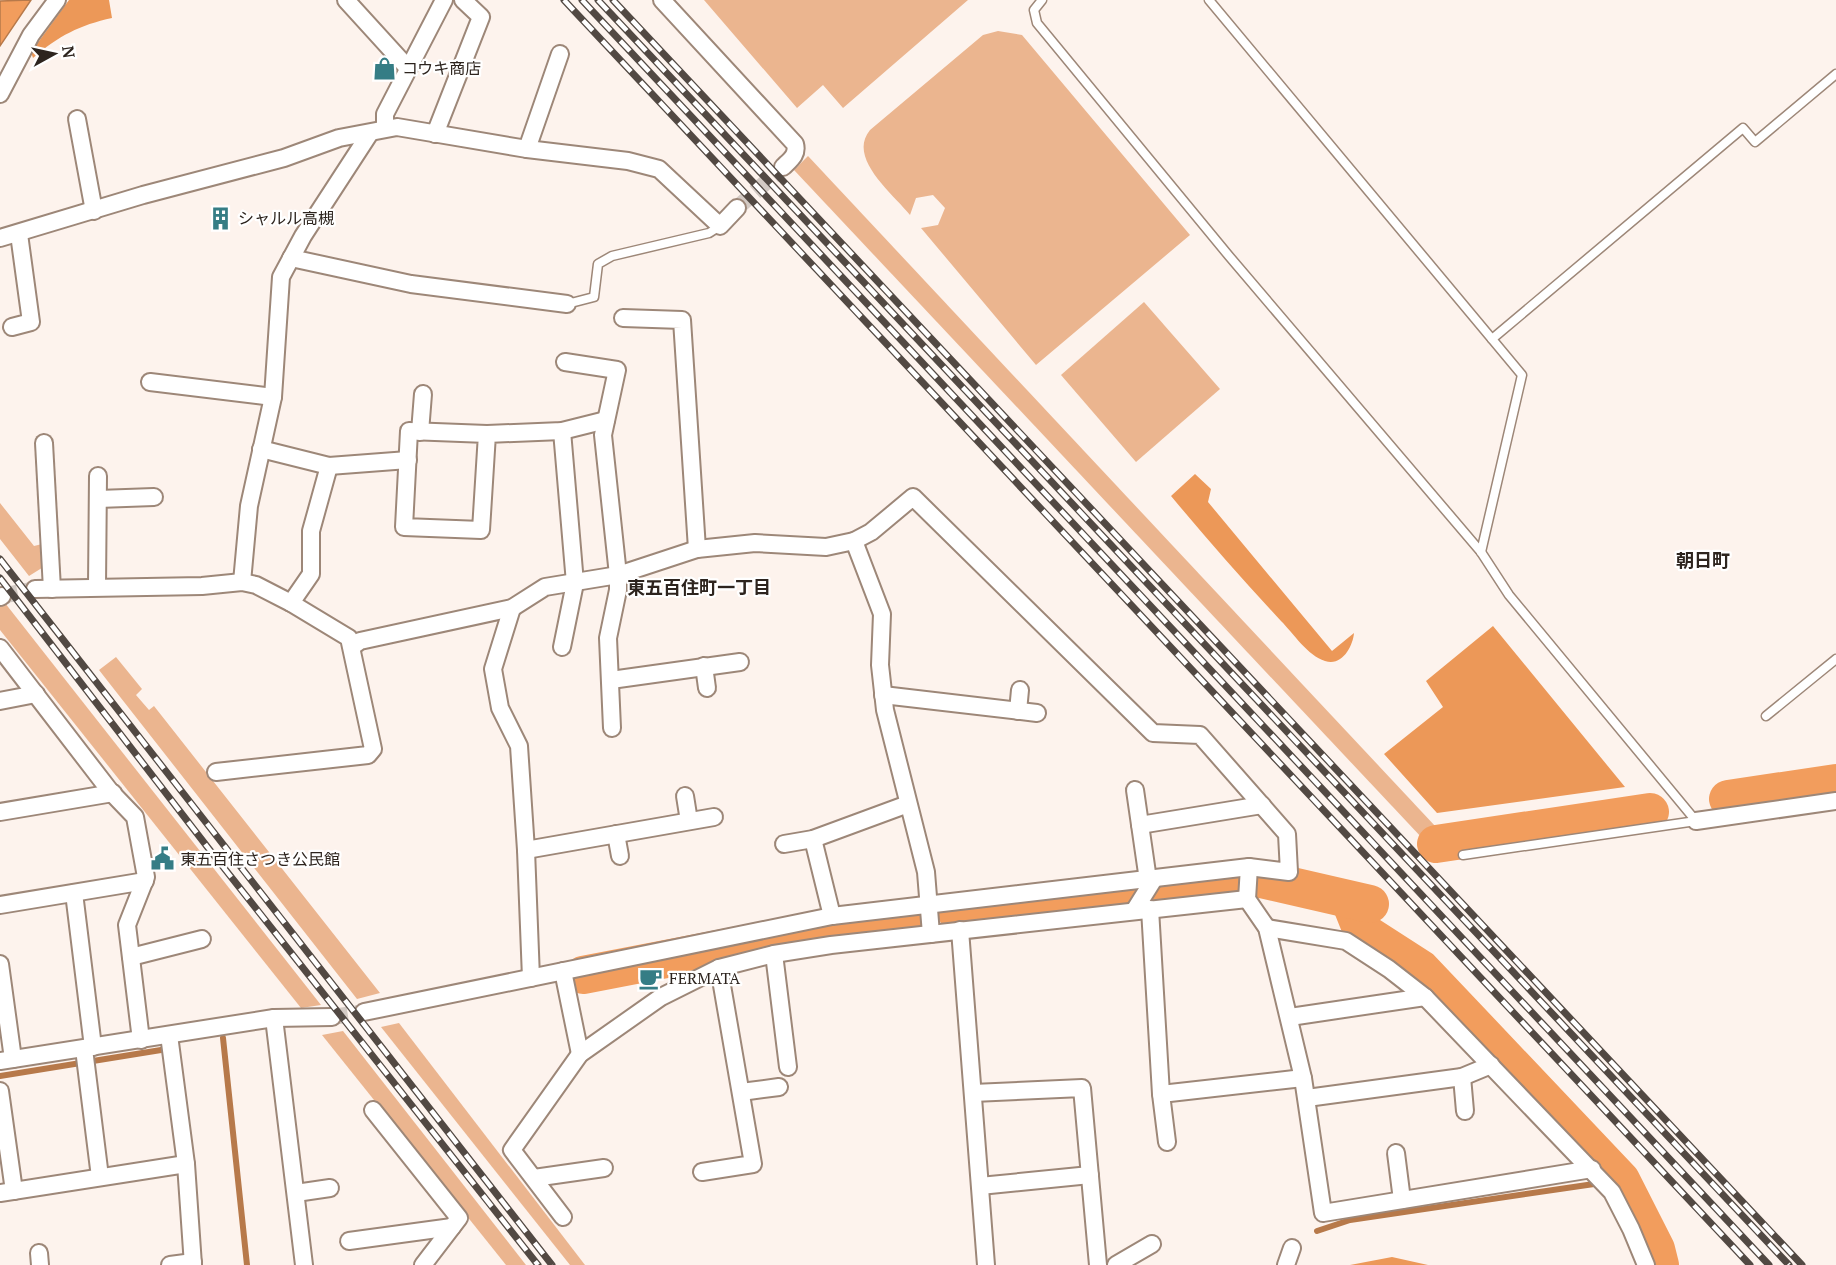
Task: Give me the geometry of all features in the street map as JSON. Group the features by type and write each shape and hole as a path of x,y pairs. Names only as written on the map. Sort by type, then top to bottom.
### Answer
{"street":[{"path":"0,94 31,35 57,0"},
{"path":"346,0 407,67"},
{"path":"242,582 249,506 273,397 281,276 378,130 407,67 444,0"},
{"path":"435,134 481,17 463,0"},
{"path":"662,0 795,144 797,150 794,156 783,167"},
{"path":"527,149 560,54"},
{"path":"77,120 94,211"},
{"path":"0,238 184,183 284,158 339,138 398,127 527,149 628,161 659,169 720,226 737,208"},
{"path":"12,327 31,322 19,234"},
{"path":"291,258 411,284 567,304"},
{"path":"623,318 682,320 697,549"},
{"path":"565,362 617,370 603,435 618,575 618,590 608,638 612,728"},
{"path":"150,382 273,397"},
{"path":"420,432 423,394"},
{"path":"487,434 482,530 404,527 409,431 487,434 562,431 606,420"},
{"path":"562,431 575,583 562,647"},
{"path":"44,444 52,589"},
{"path":"261,449 329,466 408,460"},
{"path":"291,603 311,574 311,531 329,466"},
{"path":"98,476 98,586"},
{"path":"98,499 154,497"},
{"path":"353,646 360,641 512,608 538,590 618,575 697,549 755,543 826,547 854,541 871,532 913,497 1153,733 1200,735 1287,834 1289,872 1248,881 1147,893 948,903 832,916 736,947 563,971 364,1012"},
{"path":"854,541 882,614 880,665 883,695 926,872 931,934"},
{"path":"35,589 98,586 202,586 242,582 256,585 291,603 349,638 353,646 373,749 368,755 216,771"},
{"path":"512,608 493,669 501,708 519,746 531,978"},
{"path":"0,648 113,793 135,817 145,881 127,925 141,1040"},
{"path":"611,680 740,662"},
{"path":"704,666 707,688"},
{"path":"1018,711 1020,690"},
{"path":"0,701 36,694"},
{"path":"883,695 1037,713"},
{"path":"1136,790 1147,893 1161,1094 1167,1142"},
{"path":"0,812 113,793"},
{"path":"685,796 689,821"},
{"path":"1696,821 1836,801"},
{"path":"784,844 813,839 908,804"},
{"path":"1140,825 1262,805"},
{"path":"526,850 714,817"},
{"path":"616,834 620,856"},
{"path":"813,839 832,916"},
{"path":"0,905 145,881"},
{"path":"736,947 774,954 1100,915 1147,893 1248,881"},
{"path":"1248,881 1267,928 1290,1017 1307,1098 1323,1213 1592,1169"},
{"path":"74,893 100,1177"},
{"path":"1078,895 1100,915"},
{"path":"948,903 955,931 973,1093 986,1265"},
{"path":"1267,928 1346,941 1389,969 1425,997 1612,1192 1646,1265"},
{"path":"131,957 202,939"},
{"path":"563,1217 512,1150 580,1054 661,998 719,968 736,947"},
{"path":"774,954 788,1067"},
{"path":"0,964 6,1060 274,1018 332,1017"},
{"path":"702,1172 753,1164 719,968"},
{"path":"563,971 580,1054"},
{"path":"1290,1017 1425,997"},
{"path":"274,1018 304,1265"},
{"path":"169,1035 186,1164 193,1263 170,1265"},
{"path":"1307,1098 1462,1077 1491,1065"},
{"path":"1462,1077 1465,1111"},
{"path":"1161,1094 1303,1078"},
{"path":"741,1092 779,1087"},
{"path":"973,1093 1082,1088 1098,1265"},
{"path":"0,1091 7,1192 186,1164"},
{"path":"373,1110 459,1218 423,1265"},
{"path":"1396,1152 1402,1200"},
{"path":"534,1178 604,1168"},
{"path":"980,1186 1090,1175"},
{"path":"296,1193 330,1188"},
{"path":"349,1241 452,1227"},
{"path":"1116,1265 1152,1244"},
{"path":"1286,1265 1292,1248"}],"lane":[{"path":"1042,0 1034,10 1037,23 1229,255 1481,552 1509,595 1696,821"},
{"path":"1209,0 1522,375 1481,552"},
{"path":"1492,339 1743,128 1755,142 1836,74"},
{"path":"567,304 594,297 598,264 612,256 709,233 720,226"},
{"path":"1766,716 1836,659"},
{"path":"1463,855 1696,821"}],"shaded area":[{"path":"31,0 0,46 0,1"},
{"path":"69,0 109,0 112,18 70,32 51,43 33,58 31,52"},
{"path":"704,0 968,0 843,108 823,85 797,108"},
{"path":"998,31 1022,35 1190,235 1036,365 921,228 938,225 945,208 933,195 916,198 910,215 883,186 868,163 864,152 864,141 870,130 983,35"},
{"path":"808,156 1436,827 1423,839 794,170"},
{"path":"1144,302 1220,389 1136,462 1061,375"},
{"path":"1195,474 1211,489 1208,502 1332,651 1354,633 1349,649 1341,658 1337,661 1325,661 1307,649 1171,496"},
{"path":"0,503 34,546 42,544 45,566 29,576 0,539"},
{"path":"5,603 321,1005 301,1008 0,630 0,607"},
{"path":"1493,626 1625,787 1437,813 1384,754 1443,707 1426,681"},
{"path":"116,657 142,689 136,695 149,710 154,706 380,993 357,999 99,670"},
{"path":"399,1023 585,1265 570,1265 381,1027"},
{"path":"343,1031 526,1265 506,1265 322,1035"},
{"path":"1392,1257 1428,1265 1350,1265"}],"waterway":[{"path":"1728,799 1836,783"},
{"path":"1436,844 1650,812"},
{"path":"957,913 1261,879 1370,904"},
{"path":"1350,901 1362,931 1421,969 1621,1180 1656,1249 1660,1265"},
{"path":"583,975 827,928 918,917"},
{"path":"223,1038 247,1265"},
{"path":"0,1076 161,1050"},
{"path":"1317,1231 1350,1220 1594,1184"}],"tunnel":[{"path":"737,208 783,167"},
{"path":"2,596 35,589"},
{"path":"332,1017 364,1012"}],"railway":[{"path":"564,0 1750,1265"},
{"path":"582,0 1769,1265"},
{"path":"598,0 1789,1265"},
{"path":"613,0 1802,1265"},
{"path":"0,559 552,1265"},
{"path":"0,578 209,849 538,1265"}],"place":[{"name":"コウキ商店","path":"384,68"},
{"name":"シャルル高槻","path":"220,218"},
{"name":"東五百住さつき公民館","path":"162,859"},
{"name":"FERMATA","path":"651,978"}],"district":[{"name":"朝日町","path":"1703,560"},
{"name":"東五百住町一丁目","path":"699,587"}]}
